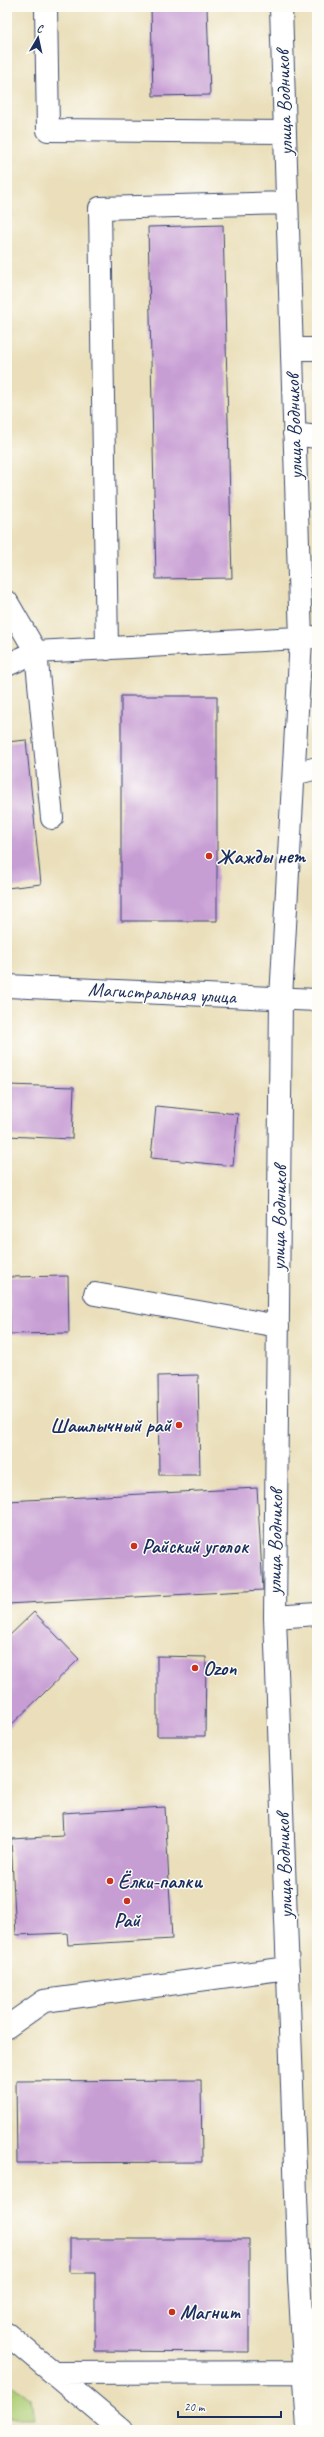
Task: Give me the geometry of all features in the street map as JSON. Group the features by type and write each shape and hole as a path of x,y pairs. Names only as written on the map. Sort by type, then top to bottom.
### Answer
{"street":[{"path":"46,7 48,130 285,132"},
{"name":"улица Водников","path":"281,7 294,434 309,638 294,774 281,998 275,1617 288,1968 308,2430"},
{"path":"107,649 100,208 287,203"},
{"path":"292,349 317,350"},
{"path":"294,434 317,437"},
{"path":"7,602 36,652 52,818"},
{"path":"7,665 36,652 309,638"},
{"path":"294,774 317,768"},
{"name":"Магистральная улица","path":"7,986 317,1000"},
{"path":"95,1294 278,1326"},
{"path":"275,1617 317,1614"},
{"path":"7,2027 44,2001 288,1968"},
{"path":"7,2334 121,2430"},
{"path":"54,2373 305,2372"}],"path":[{"path":"317,1049 317,1054"}],"green space":[{"path":"7,2380 31,2399 34,2418 7,2418"}],"building":[{"path":"151,7 207,7 210,95 153,96"},
{"path":"223,225 232,578 156,579 148,227"},
{"path":"121,696 217,696 217,921 121,921"},
{"path":"26,740 41,884 7,888 7,742"},
{"path":"7,1085 74,1087 72,1139 7,1136"},
{"path":"156,1106 238,1114 233,1166 151,1158"},
{"path":"68,1276 69,1333 10,1334 9,1277"},
{"name":"Шашлычный рай","path":"198,1375 200,1475 159,1475 158,1376"},
{"name":"Райский уголок","path":"257,1488 263,1590 7,1604 7,1501"},
{"path":"34,1612 79,1659 7,1729 7,1638"},
{"path":"157,1656 206,1657 205,1736 157,1736"},
{"name":"Ёлки-палки","path":"165,1807 172,1939 68,1945 67,1933 16,1935 11,1839 63,1836 62,1813"},
{"path":"201,2080 202,2162 17,2163 16,2081"},
{"name":"Магнит","path":"70,2239 249,2239 249,2352 95,2351 95,2273 70,2273"}],"place":[{"name":"Жажды нет","path":"209,856"},
{"name":"Шашлычный рай","path":"179,1425"},
{"name":"Райский уголок","path":"134,1546"},
{"name":"Ozon","path":"195,1668"},
{"name":"Ёлки-палки","path":"110,1881"},
{"name":"Рай","path":"127,1901"},
{"name":"Магнит","path":"172,2312"}]}
